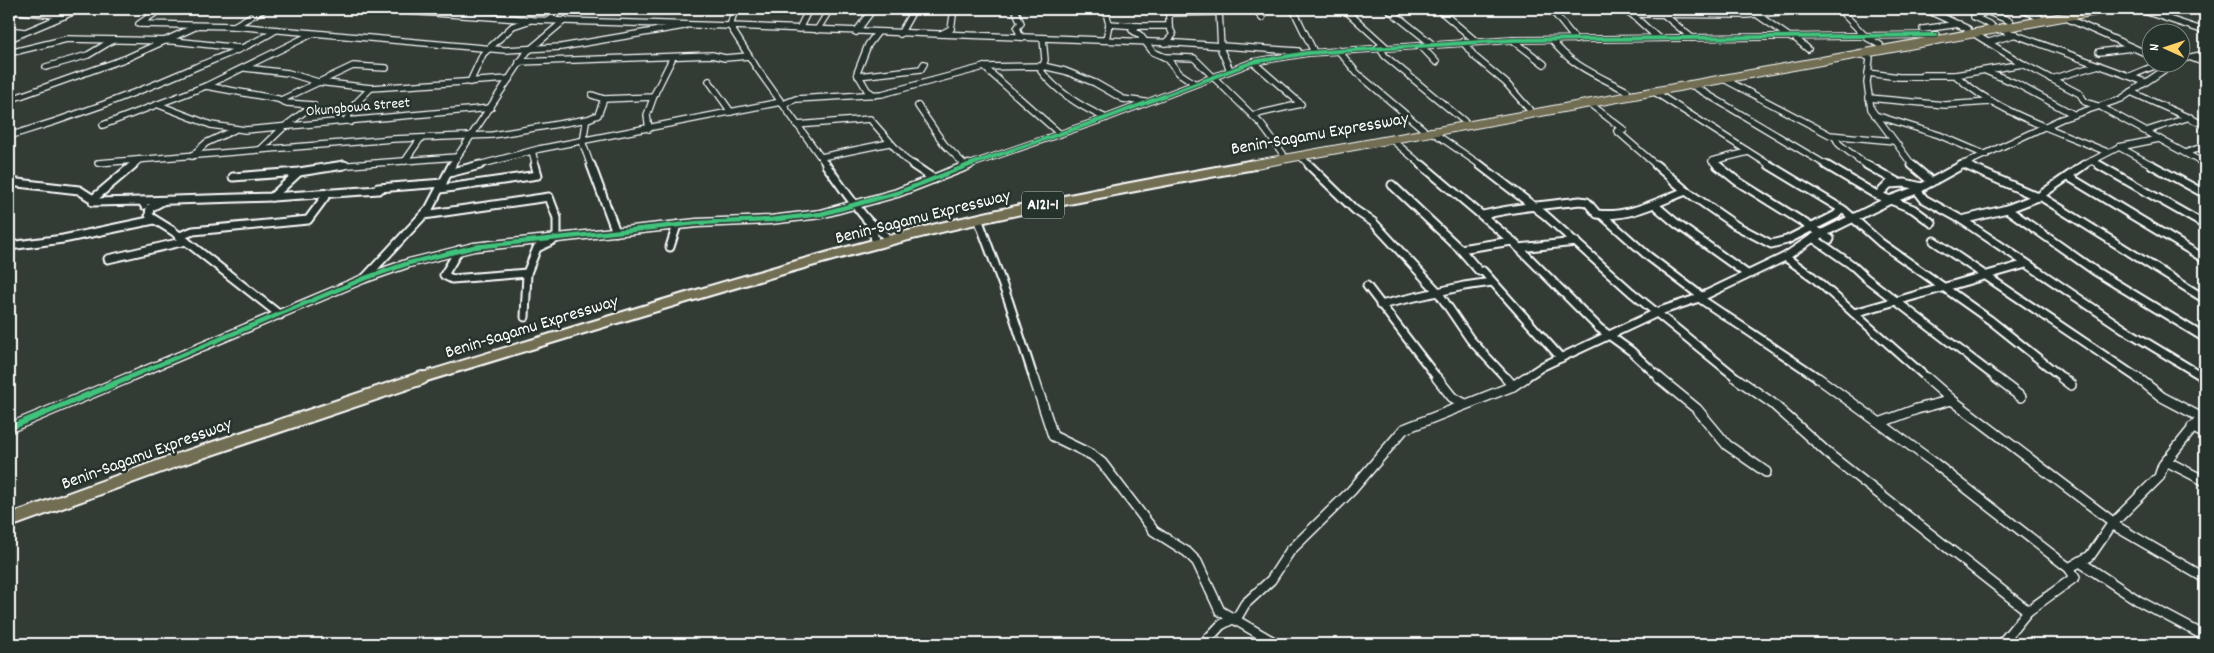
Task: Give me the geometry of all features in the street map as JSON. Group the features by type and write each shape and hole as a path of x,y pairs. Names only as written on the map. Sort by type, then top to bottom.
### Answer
{"highway":[{"name":"A121-1","path":"1994,26 2090,9"},
{"name":"Benin-Sagamu Expressway","path":"9,521 169,463 393,387 875,242 979,221 1128,187 1391,139 1427,130 1589,103 1994,26 2064,17 2107,9"},
{"name":"A121-1","path":"888,239 1041,201 1283,154 1427,130 1464,121 1880,45 1971,31"},
{"name":"A121-1","path":"9,514 283,418 428,370 626,310 875,242"}],"street":[{"path":"9,39 80,9"},
{"path":"161,9 139,24 234,26 519,50 595,42 691,24"},
{"path":"234,26 264,9"},
{"path":"376,9 533,20 551,19 900,34 1106,40 1311,52"},
{"path":"477,15 484,9"},
{"path":"551,19 561,9"},
{"path":"735,9 730,26 749,56 855,205 871,224 888,239"},
{"path":"799,29 809,9"},
{"path":"817,30 830,9"},
{"path":"856,32 873,9"},
{"path":"900,34 914,9"},
{"path":"936,35 948,32 954,9"},
{"path":"1015,9 1021,23 1017,28 1021,37"},
{"path":"1105,9 1109,24 1106,40"},
{"path":"1256,9 1262,18"},
{"path":"1293,9 1311,52"},
{"path":"1344,9 1383,47 1385,56 1464,121"},
{"path":"1388,9 1432,44"},
{"path":"1438,9 1477,42"},
{"path":"1551,9 1576,40"},
{"path":"1626,9 1658,38"},
{"path":"1668,9 1673,14"},
{"path":"1712,9 1721,15"},
{"path":"1749,9 1808,49"},
{"path":"1630,14 1756,15 1813,9"},
{"path":"1839,9 1866,37 1880,45"},
{"path":"1925,9 1959,24 2023,64 2080,94 2085,102 2101,107 2205,164"},
{"path":"1981,9 2010,22"},
{"path":"2021,9 2039,17"},
{"path":"2138,9 2205,31"},
{"path":"2195,9 2205,12"},
{"path":"9,10 64,16"},
{"path":"1164,43 1170,40 1172,35 1168,11 1219,10 1222,59 1230,70"},
{"path":"1988,12 1974,16 1994,26 2145,82"},
{"path":"1663,14 1692,38"},
{"path":"2064,17 2142,52"},
{"path":"470,82 483,54 489,48 516,24 533,20"},
{"path":"364,279 424,215 457,157 528,50 547,37 565,20"},
{"path":"1109,24 1169,26"},
{"path":"1923,29 1959,24"},
{"path":"9,100 82,75 169,41 197,26"},
{"path":"1138,26 1132,30 1140,35 1153,52 1164,57 1179,73 1194,83"},
{"path":"9,30 25,32"},
{"path":"9,136 65,120 90,109 152,88 276,30"},
{"path":"874,95 866,90 857,73 868,45 877,33"},
{"path":"104,125 206,86 312,34"},
{"path":"1989,42 2016,34"},
{"path":"9,428 364,279 409,263 459,250 558,238 677,225 770,220 821,214 897,193 966,166 1106,118 1209,77 1253,62 1311,52 1513,40 1936,35"},
{"path":"1043,38 1045,55 1041,71 1045,77 1065,95 1089,111 1106,118"},
{"path":"9,53 67,39 169,41 240,48"},
{"path":"46,67 88,55 114,40"},
{"path":"1513,40 1544,64"},
{"path":"1552,40 1556,47 1585,69 1627,91"},
{"path":"1463,42 1475,57 1501,78 1529,109"},
{"path":"1420,45 1436,62"},
{"path":"2099,52 2132,48"},
{"path":"1347,58 1349,49"},
{"path":"1338,50 1347,58 1357,72 1427,130 1503,181 1536,207 1631,292 1733,376 1772,404 1830,456 2028,611"},
{"path":"1860,53 1870,58 1868,73 1871,109 1888,129 1894,141 1913,166 1932,182"},
{"path":"2192,58 2205,54"},
{"path":"519,62 671,58 712,55 725,58 749,56"},
{"path":"1164,57 1194,58 1209,77 1253,115 1283,154"},
{"path":"649,129 647,115 671,58"},
{"path":"2192,58 2205,63"},
{"path":"1253,62 1301,104 1253,115"},
{"path":"858,76 918,70 924,64"},
{"path":"1868,73 1899,77 1955,75 2023,64"},
{"path":"2051,79 2099,64"},
{"path":"281,100 353,66 386,68"},
{"path":"449,173 532,151 796,99 874,95 898,91 984,67 1043,66 1065,71 1095,83 1124,99 1145,102"},
{"path":"984,67 1060,134"},
{"path":"243,68 288,73 318,82 371,88 509,79"},
{"path":"1984,70 2015,83 2073,114"},
{"path":"2130,76 2142,71"},
{"path":"1884,195 1919,189 2073,114 2116,101 2161,72"},
{"path":"1955,75 1990,102 2107,152"},
{"path":"1722,78 1835,137 1894,141"},
{"path":"709,81 731,112"},
{"path":"1690,84 1884,195 1927,217 1932,223"},
{"path":"206,86 281,100 287,103 313,105 284,127 260,150"},
{"path":"352,122 346,120 356,104 371,88"},
{"path":"1653,91 1855,218 1881,243 1990,320 2071,385"},
{"path":"2131,92 2205,125"},
{"path":"592,95 604,100 653,97"},
{"path":"1869,98 1961,107 1990,102"},
{"path":"98,163 421,138 472,136 540,128 569,122 586,122 598,115 604,100"},
{"path":"1589,103 1621,130 1686,191 1735,225 1766,243 1774,244 1787,240 1830,218 1842,209"},
{"name":"Okungbowa Street","path":"159,105 182,116 236,130 352,122 491,108"},
{"path":"918,106 944,144 966,166"},
{"path":"1874,114 1919,128 1986,155"},
{"path":"2146,131 2190,117"},
{"path":"797,125 870,119 889,143 906,159 934,179"},
{"path":"586,122 583,144 616,232"},
{"path":"192,156 200,148 223,134 236,130"},
{"path":"1835,137 1839,144 1868,166"},
{"path":"405,161 421,138"},
{"path":"1391,139 1512,241 1609,336 1631,351 1674,392 1697,409 1705,421 1727,444 1766,472"},
{"path":"1962,220 2007,209 2039,197 2107,152 2120,147 2159,139"},
{"path":"821,157 889,143"},
{"path":"2185,153 2205,146"},
{"path":"2120,147 2205,194"},
{"path":"9,182 79,190 93,199 93,202 272,197 442,186 538,175 532,151"},
{"path":"1748,152 1712,161 1738,181 1830,239"},
{"path":"1300,156 1355,210 1373,222 1438,292 1470,338 1513,386"},
{"path":"233,176 299,172 349,164 457,157"},
{"path":"1858,160 1899,183 1919,189 1924,199 1962,220 2124,328 2205,378"},
{"path":"93,199 138,161"},
{"path":"2092,161 2205,225"},
{"path":"1965,165 2039,197 2205,299"},
{"path":"272,197 299,172"},
{"path":"2068,177 2205,259"},
{"path":"1203,644 1220,625 1238,616 1244,604 1271,580 1290,551 1351,491 1404,429 1513,386 1533,372 1561,358 1658,313 1699,298 1787,255 1813,238 1855,218 1884,195 1889,184 1899,183"},
{"path":"1392,184 1460,249 1561,358"},
{"path":"1602,216 1645,208 1686,191"},
{"path":"1752,192 1830,239"},
{"path":"180,236 193,231 308,220 328,193"},
{"path":"424,215 549,198 557,218 558,238"},
{"path":"142,201 143,204 150,208"},
{"path":"150,208 164,201"},
{"path":"1483,215 1516,207 1536,207 1574,201 1584,201 1589,204 1594,212 1602,216 1648,256 1701,296 1699,298 1782,351 1882,422 2069,568 2075,577 2028,611 2006,643"},
{"path":"1657,207 1677,224 1747,274"},
{"path":"150,208 149,215 154,220 167,225 280,315"},
{"path":"2007,209 2095,272 2205,338"},
{"path":"1830,218 1840,225"},
{"path":"9,246 63,239 154,220"},
{"path":"979,221 1009,302 1053,436 1092,455 1102,463 1154,531 1187,552 1197,562 1220,611 1277,644"},
{"path":"871,224 875,242"},
{"path":"670,247 677,225"},
{"path":"1811,228 1830,239"},
{"path":"1811,228 1822,234"},
{"path":"525,317 526,273 537,248 558,238"},
{"path":"1813,238 1852,265 1895,301 2021,397"},
{"path":"108,259 186,241"},
{"path":"1460,249 1512,241"},
{"path":"1934,241 2162,396 2203,415 2166,461 2159,477 2112,524 2090,556 2069,568"},
{"path":"1519,248 1576,242"},
{"path":"1774,244 1952,400 2109,519 2112,524 2205,578"},
{"path":"459,250 444,275 452,279 526,273"},
{"path":"1854,313 1940,286 2026,264"},
{"path":"1380,305 1492,282"},
{"path":"1367,286 1452,397 1465,404"},
{"path":"1882,422 1924,407 1952,400"},
{"path":"2192,427 2205,434"},
{"path":"2166,461 2205,481"},
{"path":"2080,562 2139,601 2205,636"}],"cycle path":[{"path":"9,428 363,279 409,263 474,247 697,223 770,220 821,214 897,193 966,166 1106,118 1253,62 1308,53 1513,40 1936,35"}]}
